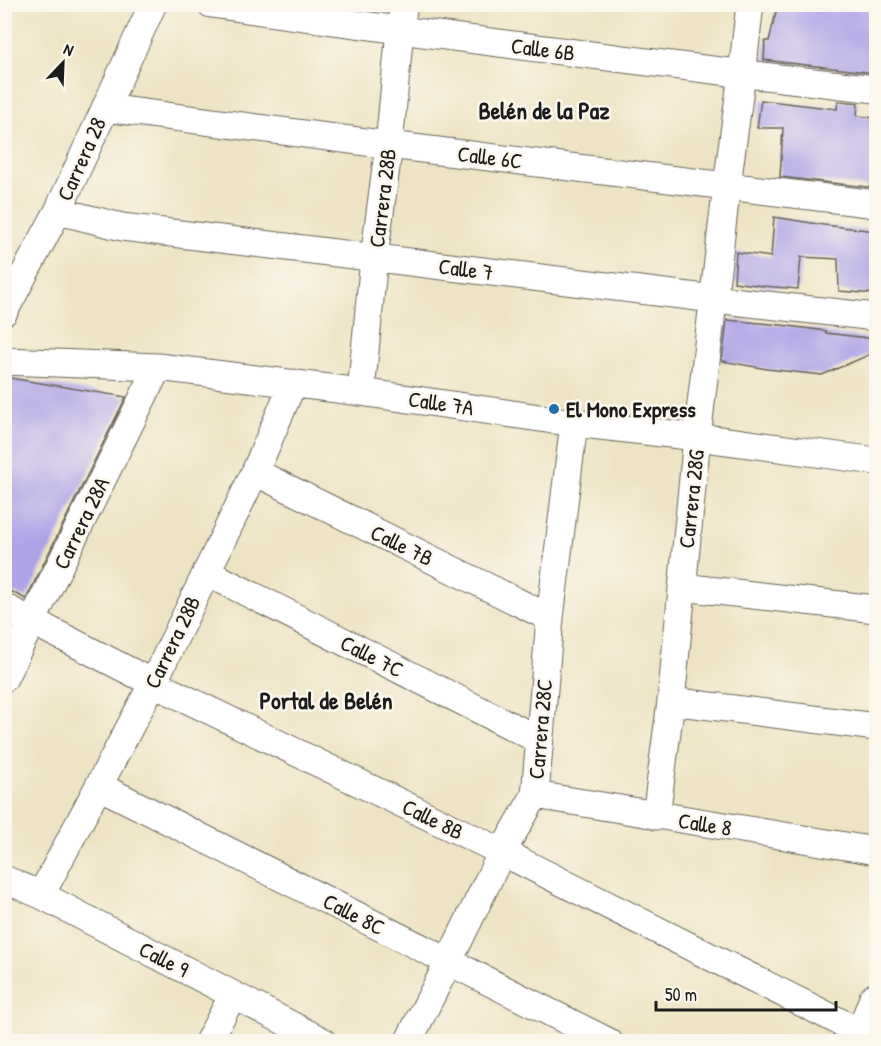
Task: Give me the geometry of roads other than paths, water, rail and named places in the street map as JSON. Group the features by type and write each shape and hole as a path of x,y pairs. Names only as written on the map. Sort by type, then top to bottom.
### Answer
{"street":[{"name":"Carrera 28","path":"4,312 58,211 153,4"},
{"name":"Calle 6B","path":"211,4 402,17 742,74 876,89"},
{"name":"Carrera 28G","path":"656,816 671,701 697,436 750,4"},
{"name":"Carrera 28B","path":"361,392 402,17"},
{"name":"Calle 6C","path":"105,108 876,204"},
{"name":"Calle 7","path":"58,211 122,227 876,317"},
{"name":"Calle 7A","path":"4,361 158,367 876,461"},
{"name":"Carrera 28A","path":"4,678 158,367"},
{"name":"Carrera 28B","path":"41,895 153,683 255,472 293,383"},
{"name":"Carrera 28C","path":"408,1041 502,852 535,795 550,618 574,423"},
{"name":"Calle 7B","path":"255,472 550,618"},
{"name":"Calle 7C","path":"206,572 539,740"},
{"path":"682,587 876,609"},
{"name":"Calle 8B","path":"4,607 153,683 502,852 858,1037"},
{"path":"671,701 876,727"},
{"name":"Calle 8C","path":"99,786 609,1041"},
{"name":"Calle 8","path":"535,795 876,851"},
{"name":"Calle 9","path":"4,879 41,895 324,1041"},
{"path":"208,1041 233,995"},
{"path":"858,1037 873,998 876,996"}],"place":[{"name":"El Mono Express","path":"554,409"}],"district":[{"name":"Belén de la Paz","path":"544,110"},
{"name":"Portal de Belén","path":"326,700"}]}
